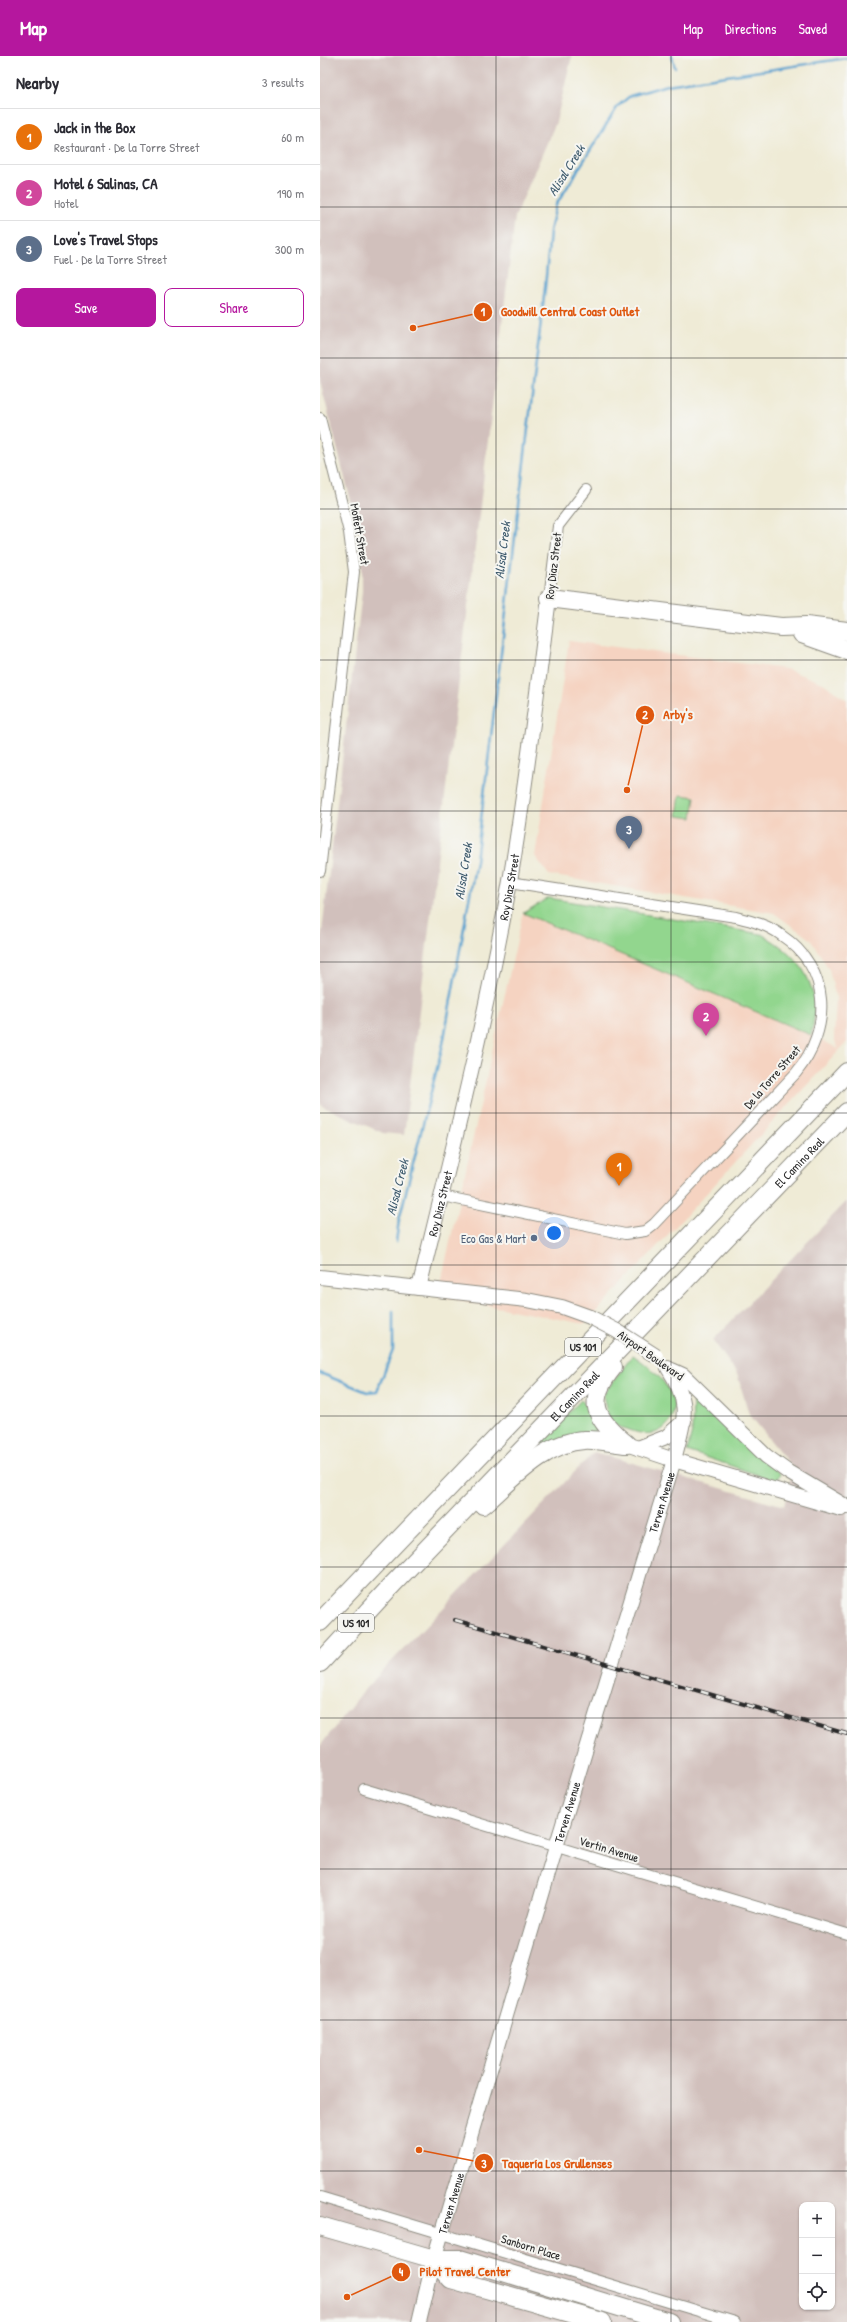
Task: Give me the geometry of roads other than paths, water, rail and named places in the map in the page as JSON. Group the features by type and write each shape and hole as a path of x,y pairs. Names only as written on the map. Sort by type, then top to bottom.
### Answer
{"highway":[{"path":"549,598 781,627 806,626 847,631"},
{"path":"781,627 847,650"},
{"name":"US 101","path":"320,1622 847,1072"},
{"name":"El Camino Real","path":"320,1663 393,1584 847,1112"},
{"path":"632,1446 605,1426 599,1416 597,1406 598,1394 608,1374 679,1287"},
{"path":"393,1584 522,1471 547,1453 572,1442 584,1440 632,1446"},
{"path":"320,2226 434,2259 460,2259 669,2322"},
{"path":"434,2259 450,2279 602,2322"}],"main road":[{"name":"Roy Diaz Street","path":"419,1288 471,1077 510,882 524,793 549,598"},
{"name":"Airport Boulevard","path":"320,1276 527,1300 562,1307 590,1317 617,1331 656,1356 668,1368 683,1376 766,1456 788,1472 847,1506"},
{"name":"Terven Avenue","path":"419,2322 434,2259 556,1847 674,1460 684,1421 684,1406 680,1387 668,1368"},
{"path":"632,1446 666,1437 684,1421"},
{"path":"632,1446 674,1460 847,1510"}],"street":[{"name":"Moffett Street","path":"320,418 349,532 354,572 320,871"},
{"name":"Roy Diaz Street","path":"549,598 558,526 586,490"},
{"name":"De la Torre Street","path":"442,1196 625,1234 645,1231 654,1224 796,1073 810,1053 819,1032 822,1007 819,988 813,971 801,951 790,941 762,924 736,917 510,882"},
{"name":"Vertin Avenue","path":"364,1789 847,1934"},
{"name":"Sanborn Place","path":"320,2197 735,2322"}],"waterway":[{"path":"672,56 675,68"},
{"name":"Alisal Creek","path":"396,1242 399,1220 443,1044 476,861 545,288 550,231 556,205 618,106 630,96 667,85 847,58"},
{"name":"Alisal Creek","path":"320,1373 367,1392 377,1391 393,1350 393,1311"}],"railway":[{"path":"455,1620 847,1734"}],"place":[{"name":"Goodwill Central Coast Outlet","path":"413,328"},
{"name":"Arby's","path":"627,790"},
{"name":"Love's Travel Stops","path":"629,849"},
{"name":"Motel 6 Salinas, CA","path":"706,1036"},
{"name":"Jack in the Box","path":"619,1186"},
{"name":"Eco Gas & Mart","path":"534,1238"},
{"name":"Taquería Los Grullenses","path":"419,2150"},
{"name":"Pilot Travel Center","path":"347,2297"}]}
